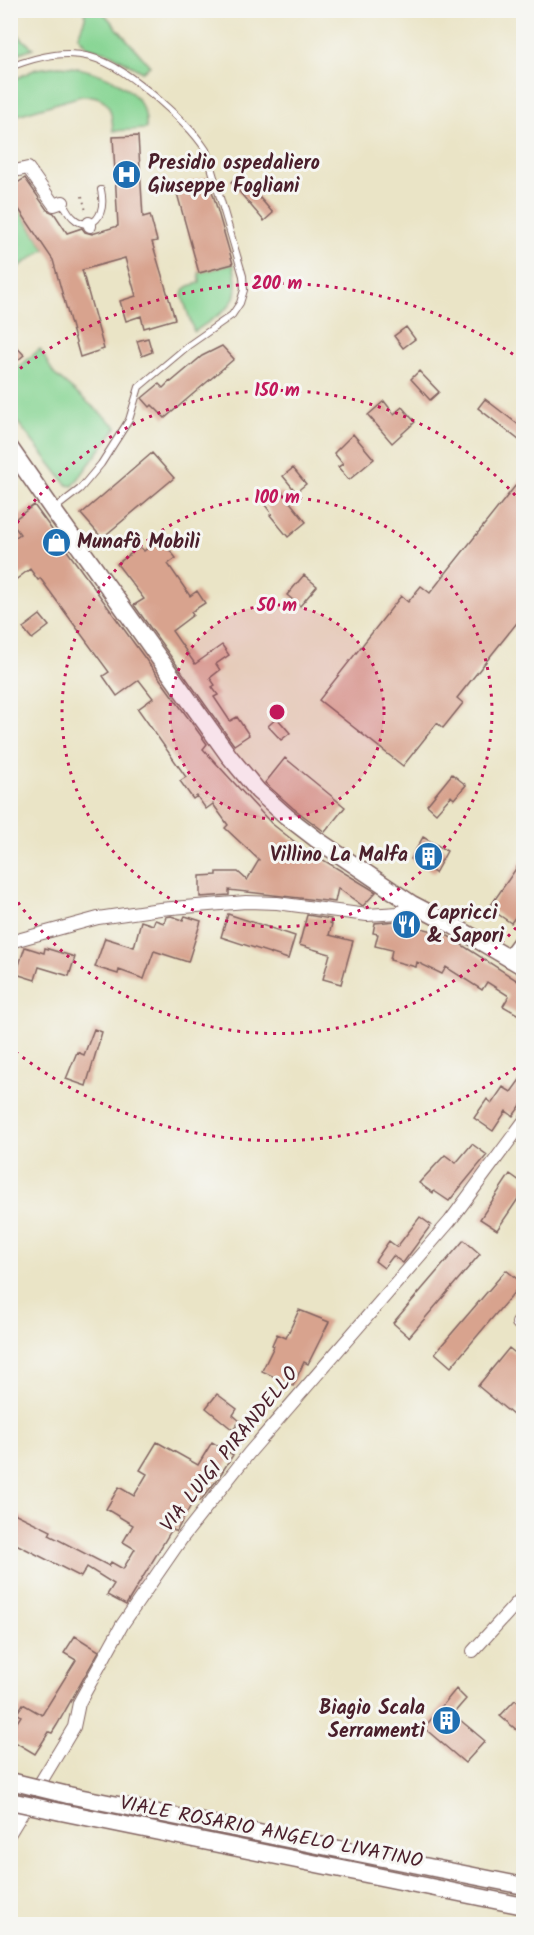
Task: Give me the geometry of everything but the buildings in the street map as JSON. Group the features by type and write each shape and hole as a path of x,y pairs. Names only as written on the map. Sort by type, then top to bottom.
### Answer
{"main road":[{"path":"10,448 229,756 258,790 316,839 412,904 516,963 524,938"},
{"name":"VIALE ROSARIO ANGELO LIVATINO","path":"10,1781 68,1795 524,1886"},
{"name":"VIALE ROSARIO ANGELO LIVATINO","path":"10,1801 524,1906"}],"street":[{"path":"10,172 28,168 54,205 63,202"},
{"path":"10,942 98,918 160,909 246,902 277,903 367,915 399,913 412,904"},
{"name":"VIA LUIGI PIRANDELLO","path":"10,1833 74,1727 79,1703 122,1625 182,1538 249,1453 450,1221 524,1121"},
{"path":"524,1317 518,1323 524,1328"},
{"path":"473,1651 524,1595"}],"lane":[{"path":"10,67 58,53 81,55 105,62 126,73 184,122 206,150 243,276 244,290 240,303 232,315 139,387 129,420 101,464 80,489 52,510"},
{"path":"63,202 74,220 90,224 103,210 104,200 101,190"}],"green space":[{"path":"85,11 102,11 150,66 142,72 110,53 87,47 78,36 85,18"},
{"path":"10,17 18,35 33,48 11,56"},
{"path":"59,66 88,70 117,82 139,102 145,114 146,129 113,131 110,109 107,104 97,97 90,96 81,96 11,117 11,81 36,69"},
{"path":"10,196 45,249 11,272 10,272"},
{"path":"233,264 236,278 234,298 223,312 194,332 183,292 189,286 200,283 199,273"},
{"path":"40,349 54,374 117,427 73,486 67,485 11,414 11,374"}],"place":[{"name":"Presidio ospedaliero Giuseppe Fogliani","path":"127,175"},
{"name":"Munafò Mobili","path":"56,543"},
{"name":"Villino La Malfa","path":"429,856"},
{"name":"Capricci & Sapori","path":"406,925"},
{"name":"Biagio Scala Serramenti","path":"446,1721"}]}
